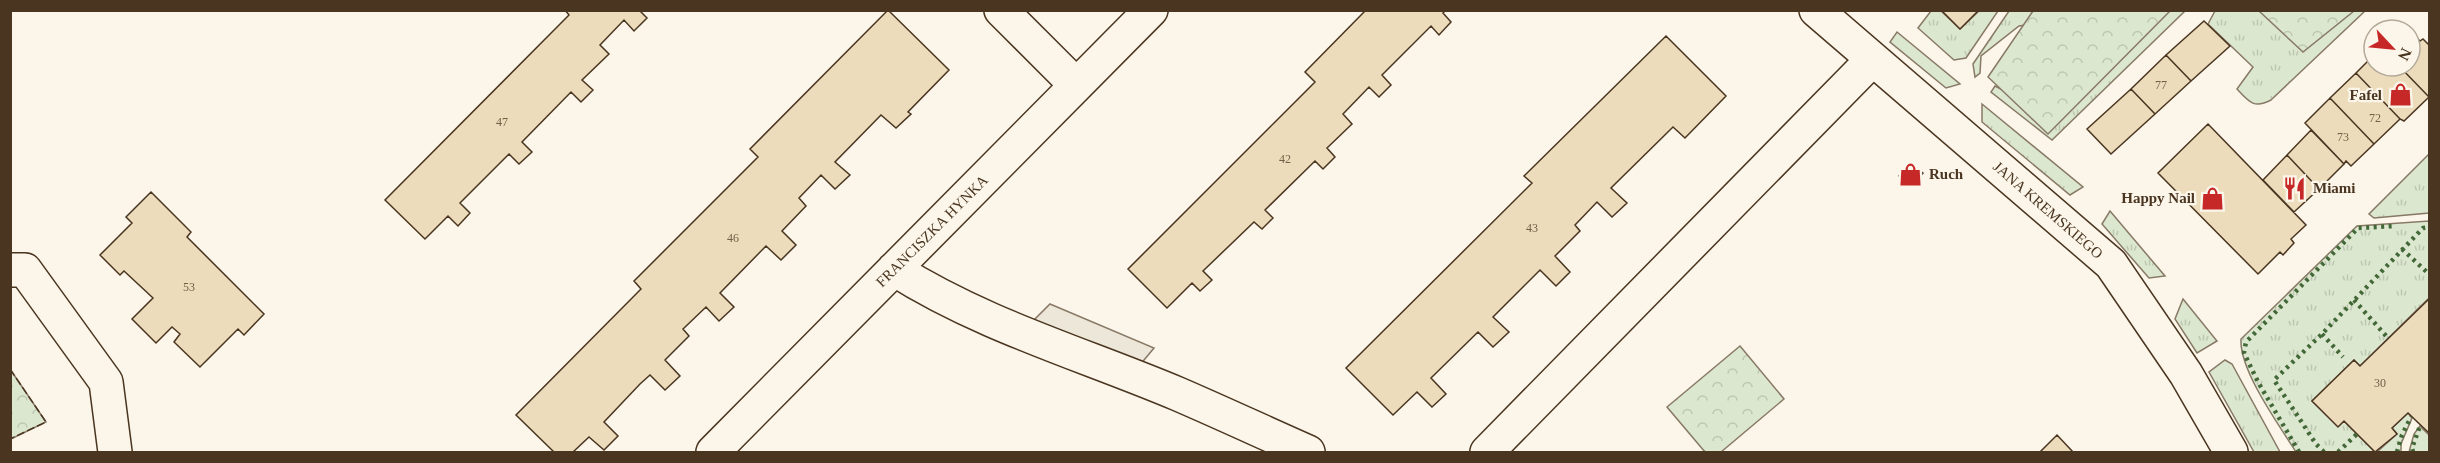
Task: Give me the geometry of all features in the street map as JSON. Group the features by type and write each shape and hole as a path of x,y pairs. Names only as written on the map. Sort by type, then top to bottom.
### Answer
{"street":[{"path":"1001,10 1076,85"},
{"name":"FRANCISZKA HYNKA","path":"713,453 1151,10"},
{"name":"JANA KREMSKIEGO","path":"1816,10 2111,264 2186,374 2231,453"},
{"path":"1488,453 1873,59"},
{"path":"894,269 940,298 1057,348 1178,394 1308,453"},
{"path":"10,270 25,270 106,382 115,453"}],"green space":[{"path":"1931,11 1941,11 1960,29 1979,11 1998,11 1966,58 1954,60 1918,28"},
{"path":"2009,11 2185,11 2052,140 1991,92 1995,86 2012,95 2033,24 2019,26 1981,56 1980,73 1975,77 1973,64"},
{"path":"2033,11 2170,11 2048,134 1988,77"},
{"path":"2215,11 2365,11 2271,100 2256,104 2249,101 2237,89 2253,67 2208,24"},
{"path":"2259,11 2354,11 2303,52"},
{"path":"1897,32 1960,84 1946,88 1890,42"},
{"path":"1982,104 2083,187 2070,195 1982,122"},
{"path":"2429,154 2429,213 2374,218 2369,214"},
{"path":"2110,211 2165,276 2149,278 2102,224"},
{"path":"2429,221 2429,298 2360,366 2354,360 2312,401 2338,426 2344,421 2375,452 2296,452 2253,381 2242,352 2241,339 2357,226"},
{"path":"2183,299 2217,341 2197,353 2175,319"},
{"path":"1740,346 1784,399 1721,452 1705,452 1667,407"},
{"path":"2225,360 2232,364 2280,452 2254,452 2209,372"},
{"path":"10,369 46,422 11,439 10,439"},
{"path":"2408,413 2412,418 2401,444 2401,452 2377,452 2397,434 2392,428"},
{"path":"2420,426 2429,435 2429,452 2409,452 2414,434"}],"shaded area":[{"path":"1050,304 1154,348 1139,366 1031,323"}],"building":[{"path":"565,10 639,10 647,18 634,31 624,20 600,45 609,54 582,80 593,90 581,102 571,92 522,142 532,152 519,164 509,154 460,203 470,213 458,226 448,216 425,239 385,200 569,15"},
{"path":"888,10 949,70 908,112 911,114 896,128 881,115 835,162 850,175 835,189 821,175 799,198 806,206 782,231 796,245 781,260 766,246 720,293 734,307 719,321 706,307 683,329 689,336 665,360 680,376 665,390 650,375 640,384 604,422 618,436 604,450 589,437 573,452 554,452 516,415 641,289 634,281 758,157 750,149"},
{"path":"1366,10 1446,10 1443,13 1451,22 1439,35 1431,26 1382,75 1391,85 1379,97 1369,87 1343,114 1352,124 1327,148 1335,157 1323,169 1315,161 1265,210 1273,218 1262,229 1254,222 1203,271 1212,280 1200,291 1192,283 1167,308 1128,269 1315,82 1305,72"},
{"path":"1941,10 1979,10 1960,29"},
{"path":"2204,21 2230,46 2191,81 2166,55"},
{"path":"1666,36 1726,96 1685,138 1673,127 1611,188 1627,203 1612,217 1597,202 1575,225 1580,231 1555,256 1570,272 1556,286 1540,270 1493,317 1509,332 1493,347 1478,332 1431,378 1446,394 1432,407 1417,392 1393,415 1346,368 1532,183 1524,176"},
{"path":"2423,39 2430,46 2429,97 2411,78 2422,78"},
{"path":"2166,55 2191,81 2155,114 2131,89"},
{"path":"2362,67 2362,78 2411,78 2429,97 2404,121 2356,73"},
{"path":"2356,73 2400,119 2374,144 2330,98"},
{"path":"2131,89 2155,114 2111,154 2087,129"},
{"path":"2330,98 2374,144 2351,166 2346,161 2344,164 2305,123"},
{"path":"2208,124 2306,225 2291,239 2294,243 2283,255 2280,252 2258,274 2158,173"},
{"path":"2311,130 2344,164 2319,189 2287,155"},
{"path":"2287,155 2319,189 2294,212 2263,180"},
{"path":"1910,163 1923,173 1912,186 1899,176"},
{"path":"151,192 191,232 187,237 264,314 244,335 238,329 200,367 174,342 180,334 172,327 156,343 132,319 153,298 124,271 120,275 100,255 132,223 126,217"},
{"path":"2430,298 2430,434 2408,413 2392,428 2397,434 2375,452 2344,421 2338,427 2312,401 2354,360 2360,366"},
{"path":"2057,435 2073,452 2040,452"}],"hedge":[{"path":"2299,452 2258,382 2244,353 2246,342 2358,228 2394,226"},
{"path":"2324,452 2316,444 2274,380 2322,334 2423,228 2430,227"},
{"path":"2402,249 2430,275"},
{"path":"2354,300 2388,338"},
{"path":"2322,334 2343,357"},
{"path":"2397,452 2411,417"},
{"path":"2413,452 2412,448 2420,426"},
{"path":"2338,452 2357,434"}],"fence":[{"path":"10,369 46,422 10,439"}],"place":[{"name":"Fafel","path":"2400,95"},
{"name":"Ruch","path":"1911,174"},
{"name":"Miami","path":"2295,188"},
{"name":"Happy Nail","path":"2213,198"}]}
